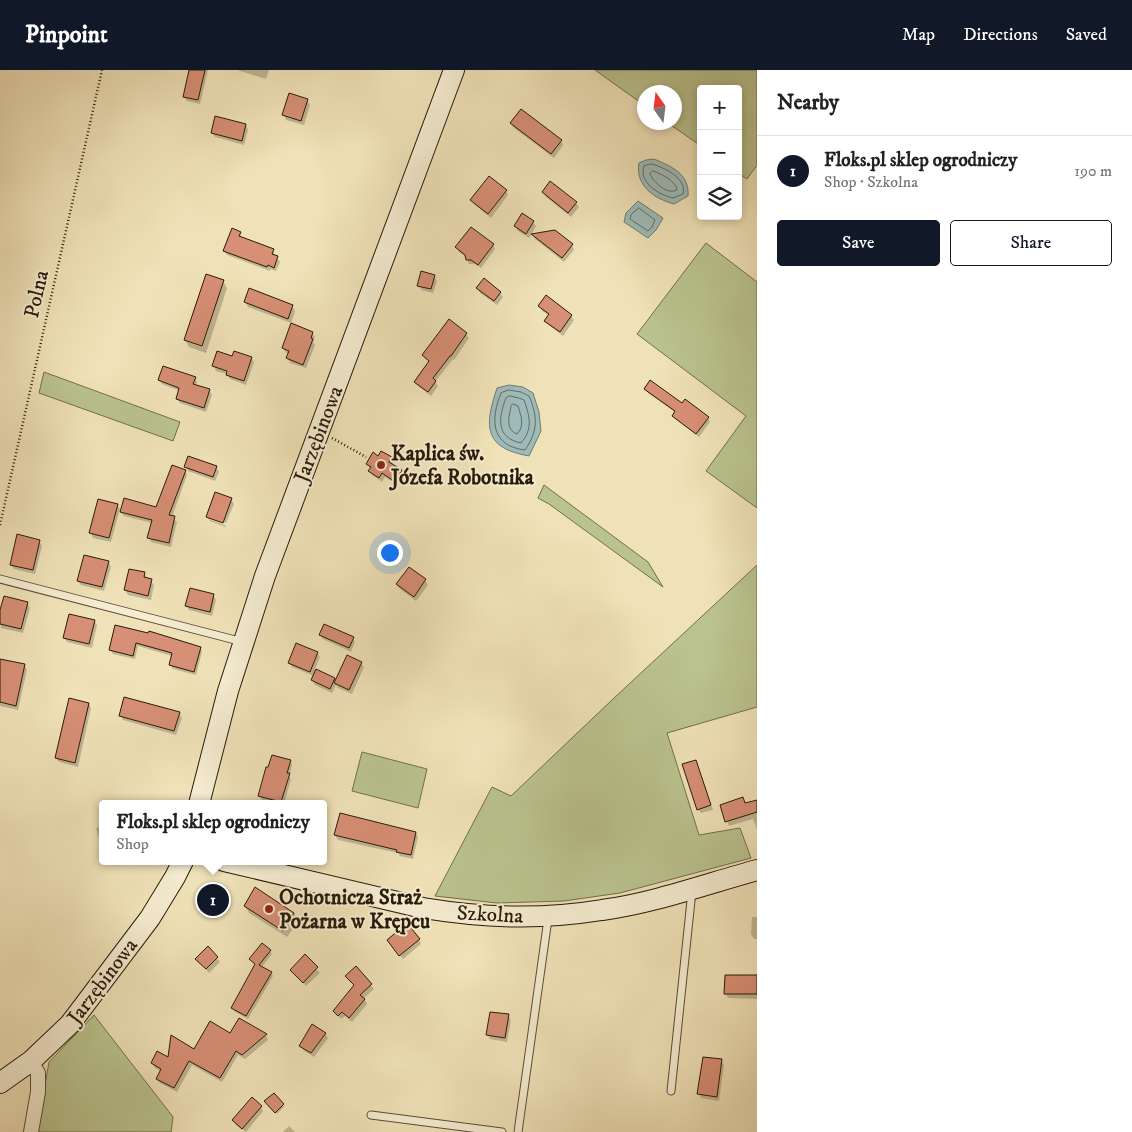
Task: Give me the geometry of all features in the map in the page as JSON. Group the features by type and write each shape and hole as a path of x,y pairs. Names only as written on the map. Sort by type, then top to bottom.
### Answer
{"street":[{"name":"Jarzębinowa","path":"200,800 228,691 264,576 454,70"},
{"name":"Jarzębinowa","path":"0,1083 31,1061 70,1024 150,918 180,865"},
{"name":"Szkolna","path":"241,865 423,908 491,917 549,916 603,910 643,902 757,870"},
{"path":"30,1132 38,1092 38,1074 31,1061"}],"lane":[{"path":"0,579 243,642"},
{"path":"671,1091 692,888"},
{"path":"518,1132 549,916"},
{"path":"371,1115 502,1132"}],"path":[{"name":"Polna","path":"0,525 102,70"},
{"path":"326,435 366,457"}],"green space":[{"path":"595,70 757,70 757,165 747,179 742,176 742,85 697,85 697,143 678,130 682,130 682,85 637,85 637,100"},
{"path":"706,243 757,282 757,508 706,471 746,416 637,334"},
{"path":"44,372 180,422 173,441 39,393"},
{"path":"544,485 648,562 663,587 538,498"},
{"path":"757,565 757,707 667,733 699,835 740,828 751,858 620,893 564,901 497,903 435,896 492,787 511,796"},
{"path":"362,752 427,769 418,808 352,791"},
{"path":"94,1015 173,1117 171,1132 37,1132 49,1062"}],"water":[{"path":"654,159 673,168 683,176 688,188 688,196 674,204 660,199 643,185 640,178 639,163"},
{"path":"638,201 663,218 656,230 648,238 624,222 626,213"},
{"path":"509,385 523,387 533,393 539,412 541,431 529,456 503,447 491,434 490,414 497,388"}],"building":[{"path":"189,70 205,70 198,100 183,97"},
{"path":"289,93 308,99 301,121 282,115"},
{"path":"521,109 562,140 551,154 510,123"},
{"path":"215,116 246,124 242,141 211,133"},
{"path":"489,176 507,190 488,214 470,200"},
{"path":"550,181 577,202 568,213 542,192"},
{"path":"522,213 534,221 526,234 514,226"},
{"path":"471,227 494,244 478,265 471,260 466,260 465,255 455,247"},
{"path":"232,228 241,232 239,236 274,249 272,254 278,256 274,268 223,251"},
{"path":"555,230 573,244 562,258 531,234"},
{"path":"421,271 435,275 431,289 417,286"},
{"path":"206,274 224,280 202,346 184,340"},
{"path":"484,278 501,292 494,301 476,288"},
{"path":"249,288 293,305 288,319 244,302"},
{"path":"546,295 572,315 560,332 544,321 549,314 538,306"},
{"path":"449,319 467,333 433,378 436,381 428,392 414,382 429,361 422,355"},
{"path":"291,323 313,332 311,338 313,339 303,365 286,358 289,351 282,348"},
{"path":"217,351 232,356 234,351 252,357 244,381 226,375 227,371 212,366"},
{"path":"163,366 196,377 193,384 210,389 204,408 176,399 179,388 158,380"},
{"path":"650,380 682,403 685,399 709,417 696,434 672,416 675,411 644,389"},
{"name":"Kaplica św. Józefa Robotnika","path":"381,451 392,457 389,462 402,470 395,482 382,473 379,478 368,471 371,467 366,464 373,452 378,456"},
{"path":"188,456 217,466 213,477 184,467"},
{"path":"172,465 186,470 169,515 175,516 169,543 147,538 152,520 120,512 124,498 156,507"},
{"path":"215,492 232,498 223,523 206,517"},
{"path":"98,499 118,504 109,538 89,533"},
{"path":"17,534 40,540 33,570 10,565"},
{"path":"84,555 109,561 102,587 77,581"},
{"path":"409,567 426,579 414,597 396,584"},
{"path":"129,569 145,572 144,577 152,579 148,596 124,590"},
{"path":"190,588 214,594 210,612 185,606"},
{"path":"4,596 28,602 21,629 0,624 0,610"},
{"path":"69,614 95,620 89,644 63,638"},
{"path":"324,624 354,637 349,648 319,635"},
{"path":"115,625 148,633 149,631 201,647 194,672 169,665 172,653 136,643 133,656 109,650"},
{"path":"296,643 318,652 310,672 288,663"},
{"path":"347,655 362,662 349,690 334,683"},
{"path":"0,659 25,664 16,706 0,702"},
{"path":"316,669 335,678 330,689 311,680"},
{"path":"124,697 180,712 174,731 119,716"},
{"path":"69,698 89,703 75,763 55,758"},
{"path":"272,755 291,760 287,773 290,773 282,800 258,796 266,767 268,767"},
{"path":"696,760 711,805 697,810 682,764"},
{"path":"743,797 745,803 757,800 757,812 725,822 720,805"},
{"path":"340,813 416,832 411,855 334,835"},
{"name":"Ochotnicza Straż Pożarna w Krępcu","path":"255,887 294,913 283,931 244,906"},
{"path":"407,923 420,939 399,956 387,940"},
{"path":"262,943 271,950 259,965 272,972 246,1016 231,1008 255,964 249,959"},
{"path":"208,946 218,957 206,969 195,959"},
{"path":"305,954 318,967 303,983 290,970"},
{"path":"356,966 372,984 360,995 365,999 349,1018 342,1012 338,1016 333,1011 354,985 345,976"},
{"path":"725,975 757,975 757,994 724,994"},
{"path":"490,1012 509,1014 505,1038 486,1035"},
{"path":"239,1018 267,1034 242,1055 236,1051 220,1078 189,1061 174,1088 156,1079 161,1069 151,1063 157,1051 168,1057 171,1035 194,1049 210,1021 230,1033"},
{"path":"312,1024 326,1033 311,1053 299,1046"},
{"path":"703,1057 722,1059 717,1097 697,1094"},
{"path":"274,1093 284,1104 275,1113 264,1101"},
{"path":"252,1097 262,1106 242,1129 232,1120"}],"place":[{"name":"Kaplica św. Józefa Robotnika","path":"381,465"},
{"name":"Floks.pl sklep ogrodniczy","path":"213,900"},
{"name":"Ochotnicza Straż Pożarna w Krępcu","path":"269,909"}]}
